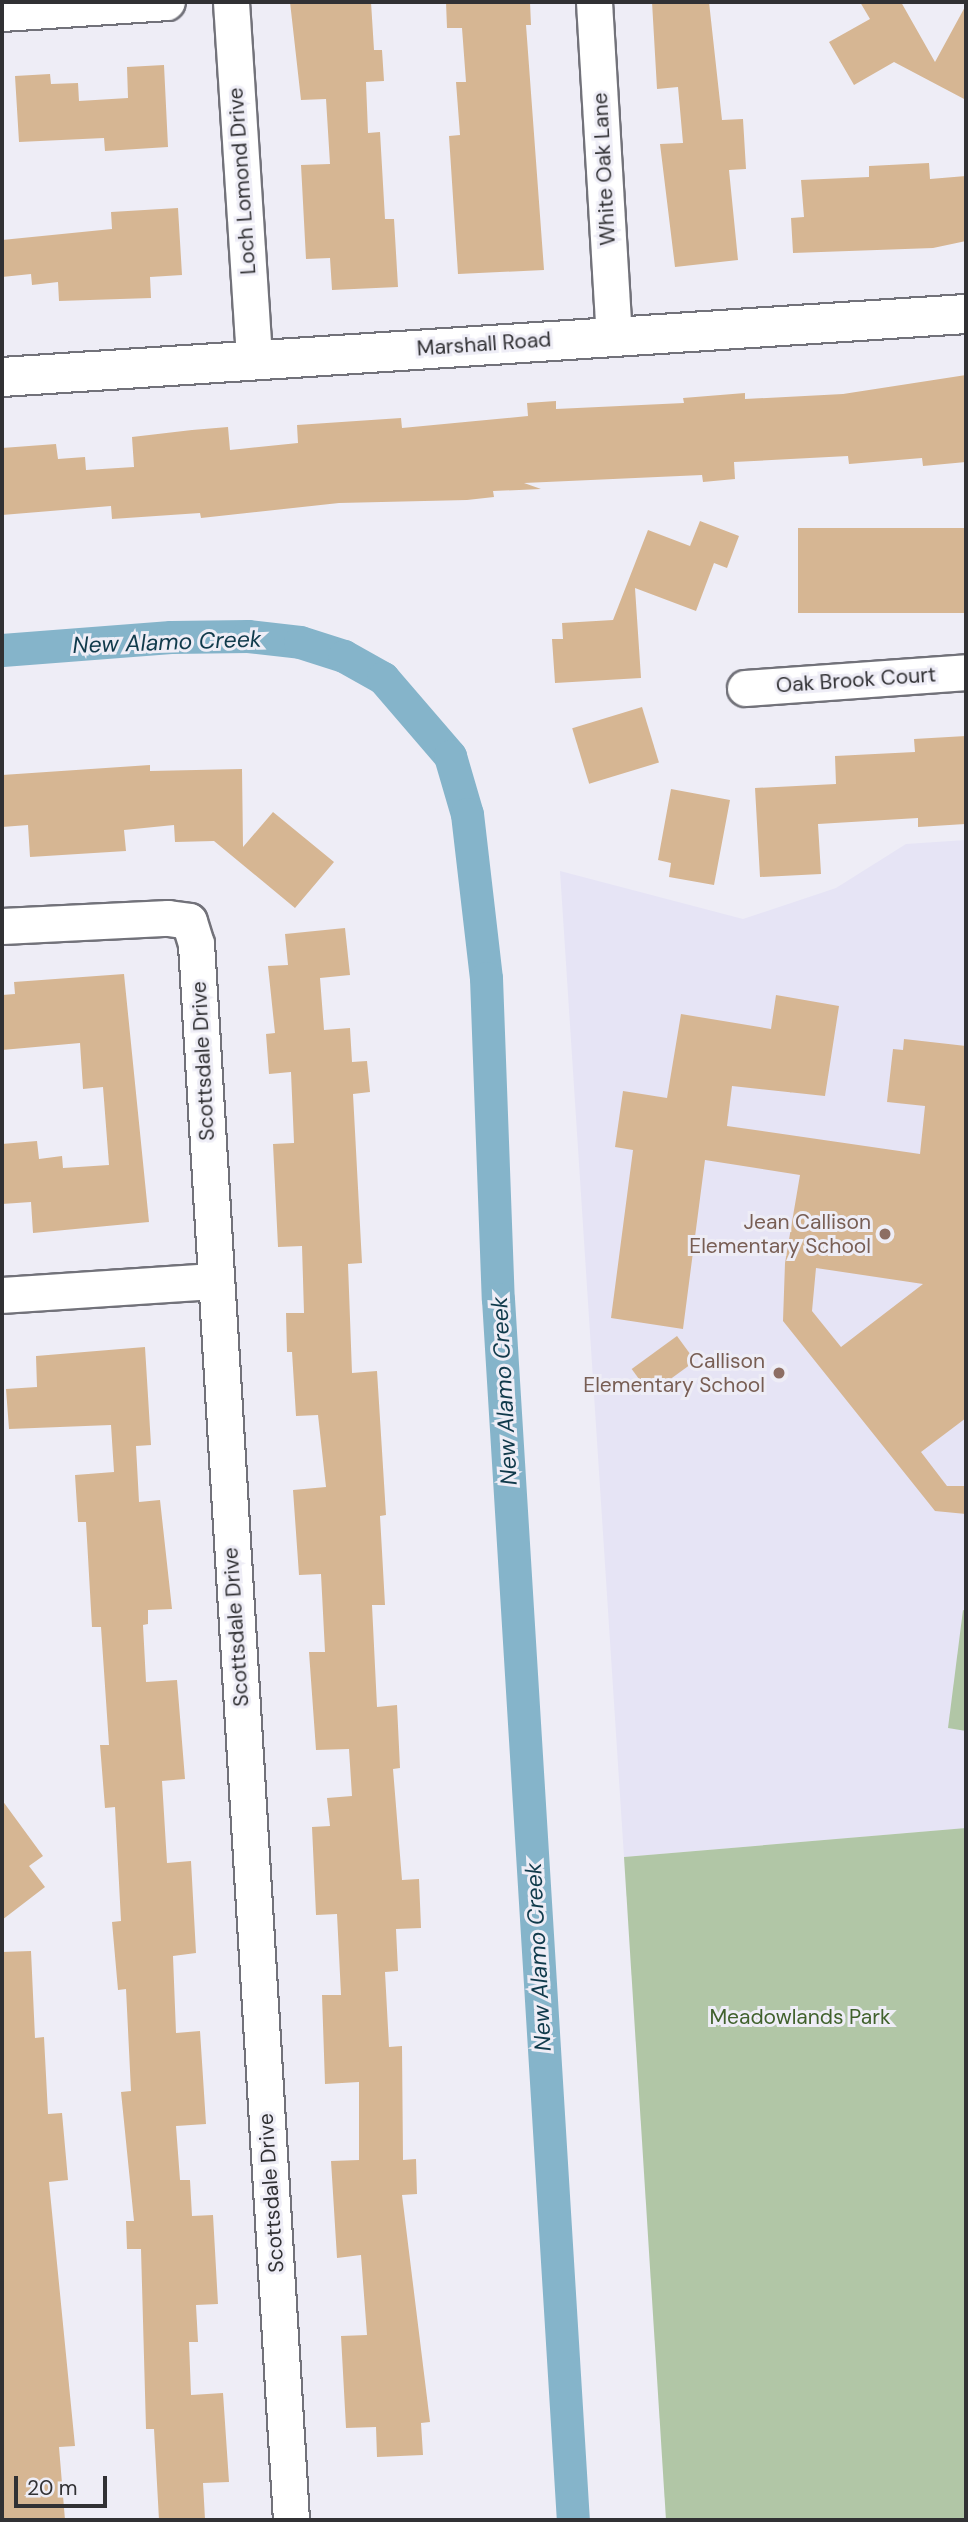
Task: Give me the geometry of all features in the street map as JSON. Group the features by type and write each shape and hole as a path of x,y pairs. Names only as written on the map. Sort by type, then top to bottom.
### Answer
{"street":[{"path":"2,13 167,2"},
{"name":"Loch Lomond Drive","path":"231,2 254,359"},
{"name":"White Oak Lane","path":"594,2 614,336"},
{"name":"Marshall Road","path":"2,377 966,314"},
{"name":"Oak Brook Court","path":"745,688 966,672"},
{"name":"Scottsdale Drive","path":"2,926 132,917 189,921 198,978 292,2520"},
{"path":"2,1296 215,1281"}],"shaded area":[{"name":"Callison Elementary School","path":"966,840 966,1828 624,1857 560,871 743,919 836,888 906,844"}],"green space":[{"path":"963,1610 966,1611 966,1731 948,1728"},
{"name":"Meadowlands Park","path":"966,1828 966,2520 666,2520 624,1857"}],"building":[{"path":"290,2 371,2 374,50 382,50 384,81 366,82 368,133 380,132 385,219 394,219 398,287 332,290 330,258 306,259 301,165 330,164 326,99 301,100"},
{"path":"446,2 530,2 531,25 526,25 544,270 458,274 449,136 460,135 456,82 466,82 462,28 447,28"},
{"path":"652,2 709,2 722,120 743,119 746,169 729,170 738,260 675,267 660,144 683,143 678,87 657,89"},
{"path":"860,2 901,2 935,62 966,5 966,100 894,62 854,85 829,42 870,19"},
{"path":"164,65 168,147 105,151 104,138 19,142 15,76 50,74 51,84 78,83 79,101 128,98 127,67"},
{"path":"929,163 930,179 966,176 966,241 933,248 793,253 791,218 804,217 801,180 869,177 869,166"},
{"path":"178,208 182,275 150,277 151,298 59,301 58,282 32,285 31,274 2,277 2,240 112,229 111,212"},
{"path":"966,375 966,462 923,466 922,458 849,464 848,456 734,462 735,479 703,482 702,475 524,483 541,489 493,491 494,497 467,500 339,503 201,518 200,513 112,519 111,506 2,515 2,448 56,444 58,459 85,457 86,470 134,467 132,437 192,430 228,427 230,450 298,443 297,425 401,418 402,428 528,416 527,403 556,401 556,409 684,403 683,398 745,393 745,399 843,394"},
{"path":"700,521 739,536 727,568 714,563 696,611 635,588 641,678 555,683 552,639 563,639 562,623 613,620 648,530 690,546"},
{"path":"798,528 966,528 966,613 798,613"},
{"path":"642,707 659,762 589,784 572,728"},
{"path":"966,736 965,824 918,827 918,818 818,824 821,874 760,877 755,788 836,784 835,756 915,752 914,739"},
{"path":"150,765 150,771 242,769 243,847 273,812 334,862 295,908 214,841 175,842 174,825 124,830 126,851 30,857 28,825 2,827 2,775"},
{"path":"671,789 730,800 714,885 669,877 671,863 658,860"},
{"path":"345,928 350,975 320,978 324,1030 350,1028 352,1062 367,1061 370,1092 353,1094 362,1263 348,1264 352,1373 377,1371 386,1515 380,1516 385,1605 372,1605 377,1707 397,1705 400,1768 393,1769 402,1880 419,1879 421,1928 396,1929 398,1971 385,1972 389,2047 402,2046 403,2160 416,2159 417,2194 402,2195 430,2422 421,2423 423,2455 377,2457 376,2427 346,2428 341,2336 367,2335 361,2255 337,2258 331,2161 359,2160 359,2082 325,2084 322,1995 341,1995 337,1914 316,1915 312,1827 330,1826 327,1798 352,1796 349,1749 316,1750 309,1652 325,1652 321,1574 299,1575 293,1490 326,1487 318,1415 296,1416 292,1352 287,1352 286,1313 304,1313 302,1246 278,1247 273,1144 294,1143 291,1072 269,1074 266,1034 275,1033 268,966 288,965 285,934"},
{"path":"124,974 149,1222 33,1233 31,1202 2,1204 2,1144 37,1141 39,1159 62,1156 63,1168 109,1165 103,1087 83,1089 80,1043 2,1050 2,995 15,994 14,982"},
{"path":"776,995 839,1006 825,1096 732,1086 727,1126 920,1154 925,1106 887,1102 893,1049 903,1050 904,1039 966,1046 966,1418 921,1452 947,1486 966,1486 966,1514 935,1511 783,1321 785,1263 800,1175 705,1160 683,1329 611,1318 633,1150 615,1147 623,1091 667,1098 681,1014 771,1029","holes":["816,1268 923,1284 841,1347 812,1311"]},
{"path":"677,1336 695,1361 650,1394 632,1369"},
{"path":"145,1347 151,1445 136,1446 139,1502 160,1500 172,1609 148,1610 148,1624 143,1625 146,1682 177,1680 185,1779 162,1781 167,1863 191,1861 196,1953 173,1956 176,2033 200,2031 206,2124 176,2126 180,2180 190,2180 192,2216 213,2215 218,2304 196,2305 198,2342 189,2342 191,2395 223,2393 229,2482 203,2483 205,2519 184,2520 159,2520 154,2429 146,2429 141,2249 127,2249 126,2221 134,2221 121,2092 131,2091 126,1989 118,1990 112,1922 121,1921 115,1807 105,1808 100,1745 109,1745 101,1627 92,1627 86,1522 78,1522 75,1475 114,1472 111,1425 9,1429 6,1389 37,1387 36,1356"},
{"path":"2,1800 43,1856 29,1866 45,1887 2,1920"},
{"path":"31,1951 35,2038 44,2037 48,2114 62,2113 68,2180 49,2182 75,2446 59,2447 65,2520 2,2520 2,1952"}],"waterway":[{"name":"New Alamo Creek","path":"2,650 171,637 248,636 300,642 344,656 383,678 450,756 467,814 486,978 498,1299 573,2520"}],"place":[{"name":"Jean Callison Elementary School","path":"885,1234"},
{"name":"Callison Elementary School","path":"779,1373"}]}
